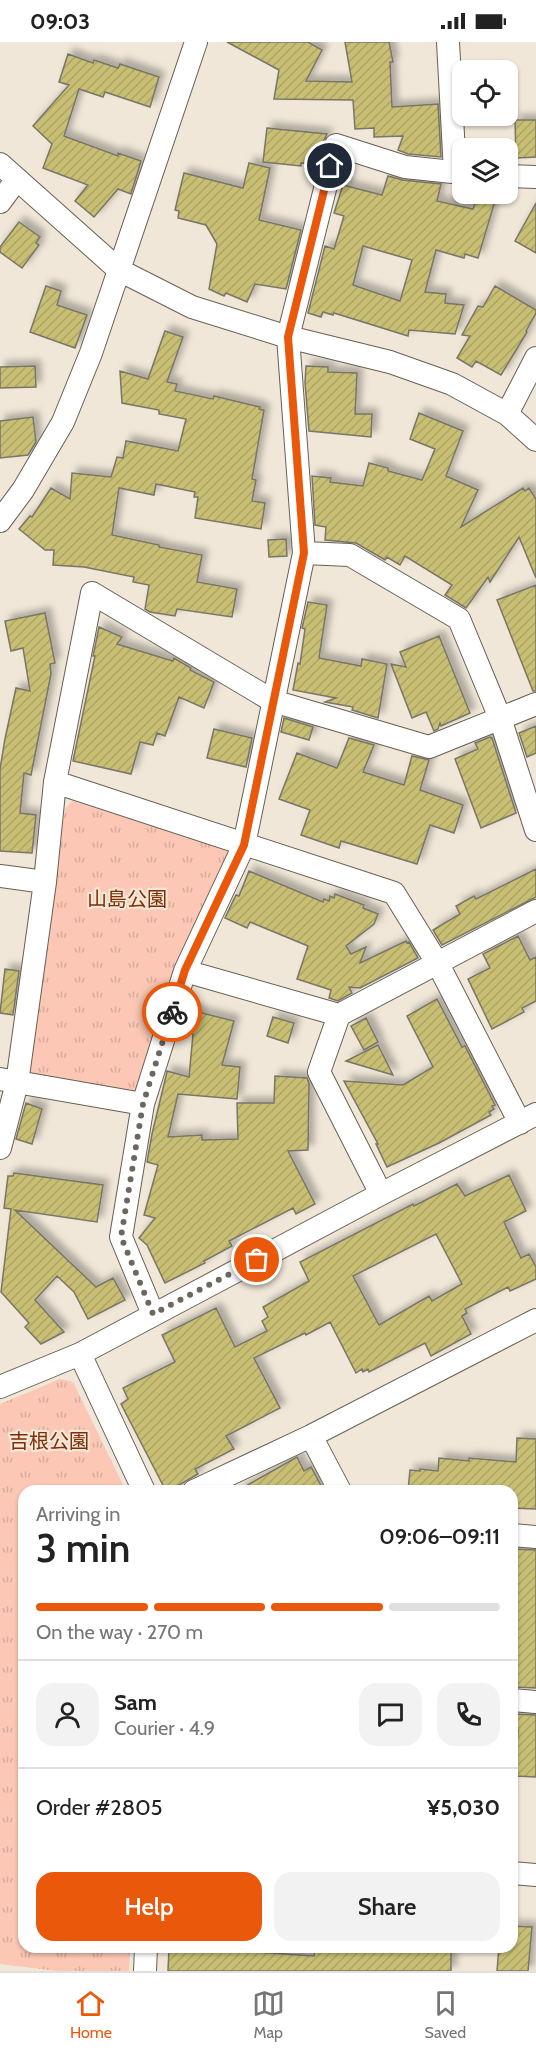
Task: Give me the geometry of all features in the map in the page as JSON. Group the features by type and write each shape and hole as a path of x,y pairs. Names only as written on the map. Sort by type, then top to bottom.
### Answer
{"street":[{"path":"0,521 23,490 63,422 92,353 196,42"},
{"path":"448,42 456,138"},
{"path":"153,1314 121,1237 143,1104 185,970 244,845 304,553 288,337 336,145 405,167 452,172"},
{"path":"0,202 8,171 119,270 192,307 288,337 390,362 452,384 507,414 536,440"},
{"path":"518,176 536,177"},
{"path":"507,414 536,358"},
{"path":"304,553 350,555 459,619 500,718 536,830"},
{"path":"0,1148 8,1081 45,882 55,782 92,593 273,701 429,747 536,704"},
{"path":"0,1387 80,1354 528,1118 394,893 55,782"},
{"path":"0,876 45,882"},
{"path":"381,1194 319,1072 339,1015 536,911"},
{"path":"185,970 339,1015"},
{"path":"8,1081 143,1104"},
{"path":"207,1485 311,1436 536,1320"},
{"path":"80,1354 141,1485"},
{"path":"311,1436 336,1485"},
{"path":"518,1536 536,1537"},
{"path":"518,1700 536,1702"},
{"path":"518,1874 536,1875"},
{"path":"145,1971 146,1953"}],"green space":[{"name":"山島公園","path":"72,801 224,847 230,854 142,1092 132,1097 33,1076 27,1068 65,809"},
{"name":"吉根公園","path":"60,1379 73,1382 123,1485 18,1485 18,1953 130,1953 129,1971 57,1971 0,1964 0,1404"}],"building":[{"path":"227,42 308,42 322,50 306,81 352,82 345,42 389,42 393,62 390,62 392,107 438,104 441,157 408,154 398,150 403,136 374,137 374,128 355,129 353,100 274,99 279,70"},
{"path":"68,54 93,63 94,60 118,68 120,64 159,77 150,107 105,92 103,97 79,89 64,136 118,156 118,153 141,161 131,194 118,189 94,217 75,201 88,185 43,168 52,144 33,126 69,85 59,82"},
{"path":"518,120 536,120 536,157 518,158 518,138 515,138 515,126 518,126"},
{"path":"267,128 327,134 317,164 301,163 301,166 263,162"},
{"path":"249,163 270,168 259,220 301,230 286,289 255,284 247,302 209,289 217,244 206,225 178,218 179,211 175,210 184,173 243,188"},
{"path":"388,176 441,184 437,201 473,209 475,204 494,204 478,258 465,254 464,258 436,250 425,292 446,294 445,303 464,305 455,334 409,330 408,336 334,313 333,315 323,312 321,317 308,313 325,246 334,249 344,216 334,213 343,185 382,195","holes":["363,246 412,260 400,301 353,285"]},
{"path":"536,203 536,253 515,241"},
{"path":"19,222 40,237 36,243 39,245 22,268 0,252 0,247"},
{"path":"46,286 61,291 57,305 87,315 75,348 30,332"},
{"path":"495,286 536,310 527,332 501,375 476,361 472,367 457,358 470,336 462,335 478,306 483,307"},
{"path":"165,331 183,337 167,382 177,384 175,391 213,399 214,396 260,407 259,409 264,410 252,479 256,480 252,501 265,503 261,529 195,518 198,497 194,497 195,492 156,484 154,495 119,488 112,535 202,555 197,582 237,589 232,617 177,609 175,616 150,612 145,609 149,585 133,582 134,577 84,567 53,565 54,550 45,550 19,529 30,516 32,517 51,488 70,499 72,473 111,477 117,457 123,458 126,441 178,451 186,419 159,414 159,410 122,403 120,371 148,379"},
{"path":"35,366 36,387 0,388 0,367"},
{"path":"306,366 328,367 328,372 357,373 355,414 372,414 371,437 309,431"},
{"path":"419,413 463,431 446,476 478,490 461,527 523,488 525,491 529,488 536,499 536,578 519,537 490,582 488,577 466,608 445,595 452,585 405,556 400,565 387,557 385,560 356,543 325,540 326,527 315,525 312,476 331,478 330,482 363,486 369,463 388,468 388,471 422,480 435,449 410,439"},
{"path":"33,417 36,442 28,455 0,458 0,421"},
{"path":"286,539 287,556 269,557 268,540"},
{"path":"536,585 536,691 533,691 497,600"},
{"path":"308,602 327,605 319,658 361,666 362,659 387,664 378,718 352,710 353,707 325,702 336,698 293,690 298,663 300,664 305,629 302,628"},
{"path":"45,613 55,663 50,664 51,674 31,775 24,773 20,813 36,815 32,853 0,851 0,769 5,739 16,688 30,691 23,648 11,651 5,621"},
{"path":"99,627 122,637 117,644 173,661 174,658 191,668 190,670 214,682 204,708 179,697 165,736 157,733 153,745 140,742 131,774 73,761"},
{"path":"439,636 470,713 441,726 440,723 438,729 434,731 426,712 412,718 391,664 406,667 400,652"},
{"path":"284,718 313,727 309,740 281,732"},
{"path":"536,726 536,753 527,757 519,733"},
{"path":"214,729 252,738 246,767 207,758"},
{"path":"490,737 516,813 481,828 455,759 478,749 475,743"},
{"path":"349,738 374,745 363,772 404,785 412,756 429,760 420,790 463,805 454,833 430,825 417,864 341,841 339,848 301,835 310,810 279,799 297,753 337,768"},
{"path":"536,869 536,897 442,945 433,930 460,914 456,906 474,896 476,899"},
{"path":"249,871 323,902 324,899 329,901 330,896 334,898 335,894 364,905 363,908 378,914 374,924 346,946 351,954 366,947 360,963 406,941 409,942 418,958 360,988 349,987 352,993 338,1001 329,998 331,990 297,979 308,946 250,922 247,928 225,918 236,895 239,896"},
{"path":"518,936 530,960 536,957 536,1001 522,1008 524,1012 492,1029 468,979 490,968 483,954"},
{"path":"5,969 19,971 13,1015 0,1013"},
{"path":"437,999 462,1047 465,1046 495,1105 492,1106 494,1109 489,1112 491,1115 387,1167 376,1144 378,1144 344,1081 403,1085 433,1067 407,1016"},
{"path":"194,1011 234,1021 222,1065 240,1067 237,1099 178,1094 168,1137 202,1135 202,1140 238,1139 237,1103 274,1103 275,1076 307,1078 309,1083 308,1150 288,1151 315,1204 296,1214 293,1208 229,1241 232,1246 204,1261 205,1263 165,1283 147,1245 139,1238 155,1218 144,1215 158,1165 147,1162 167,1071 189,1077 193,1034 189,1033"},
{"path":"273,1017 294,1023 288,1043 267,1036"},
{"path":"366,1018 378,1042 364,1050 351,1026"},
{"path":"378,1045 393,1075 346,1061"},
{"path":"26,1103 42,1109 32,1144 16,1139"},
{"path":"14,1173 103,1185 97,1222 15,1210 96,1287 113,1278 125,1300 88,1319 74,1292 57,1276 35,1300 64,1332 41,1344 25,1327 29,1323 1,1292 11,1209 4,1208 8,1176 13,1176"},
{"path":"509,1175 526,1211 504,1222 521,1258 529,1254 536,1267 536,1279 510,1291 508,1287 465,1309 467,1313 462,1316 471,1334 431,1356 425,1343 369,1372 368,1369 363,1372 362,1369 356,1373 330,1322 254,1358 280,1408 226,1436 234,1449 195,1469 198,1474 179,1485 163,1485 121,1404 128,1399 123,1388 175,1362 162,1335 216,1308 235,1347 267,1331 262,1321 268,1317 263,1307 309,1281 300,1262 457,1184 465,1196","holes":["436,1234 462,1284 432,1301 429,1296 379,1325 353,1276"]},
{"path":"517,1438 536,1439 536,1509 518,1508 518,1485 409,1485 410,1470 438,1471 439,1458 516,1462"},
{"path":"297,1457 304,1471 311,1467 321,1485 248,1485"},
{"path":"518,1549 536,1550 536,1688 518,1687"},
{"path":"518,1714 536,1715 536,1777 518,1776"},
{"path":"518,1926 532,1927 528,1971 497,1971 498,1953 518,1953"},
{"path":"169,1953 271,1953 314,1956 314,1953 451,1953 451,1971 168,1971"}],"way so far":[{"path":"172,1012 143,1104 121,1237 153,1314 257,1260"}],"route":[{"path":"172,1012 185,970 244,845 304,553 288,337 330,166"}]}
